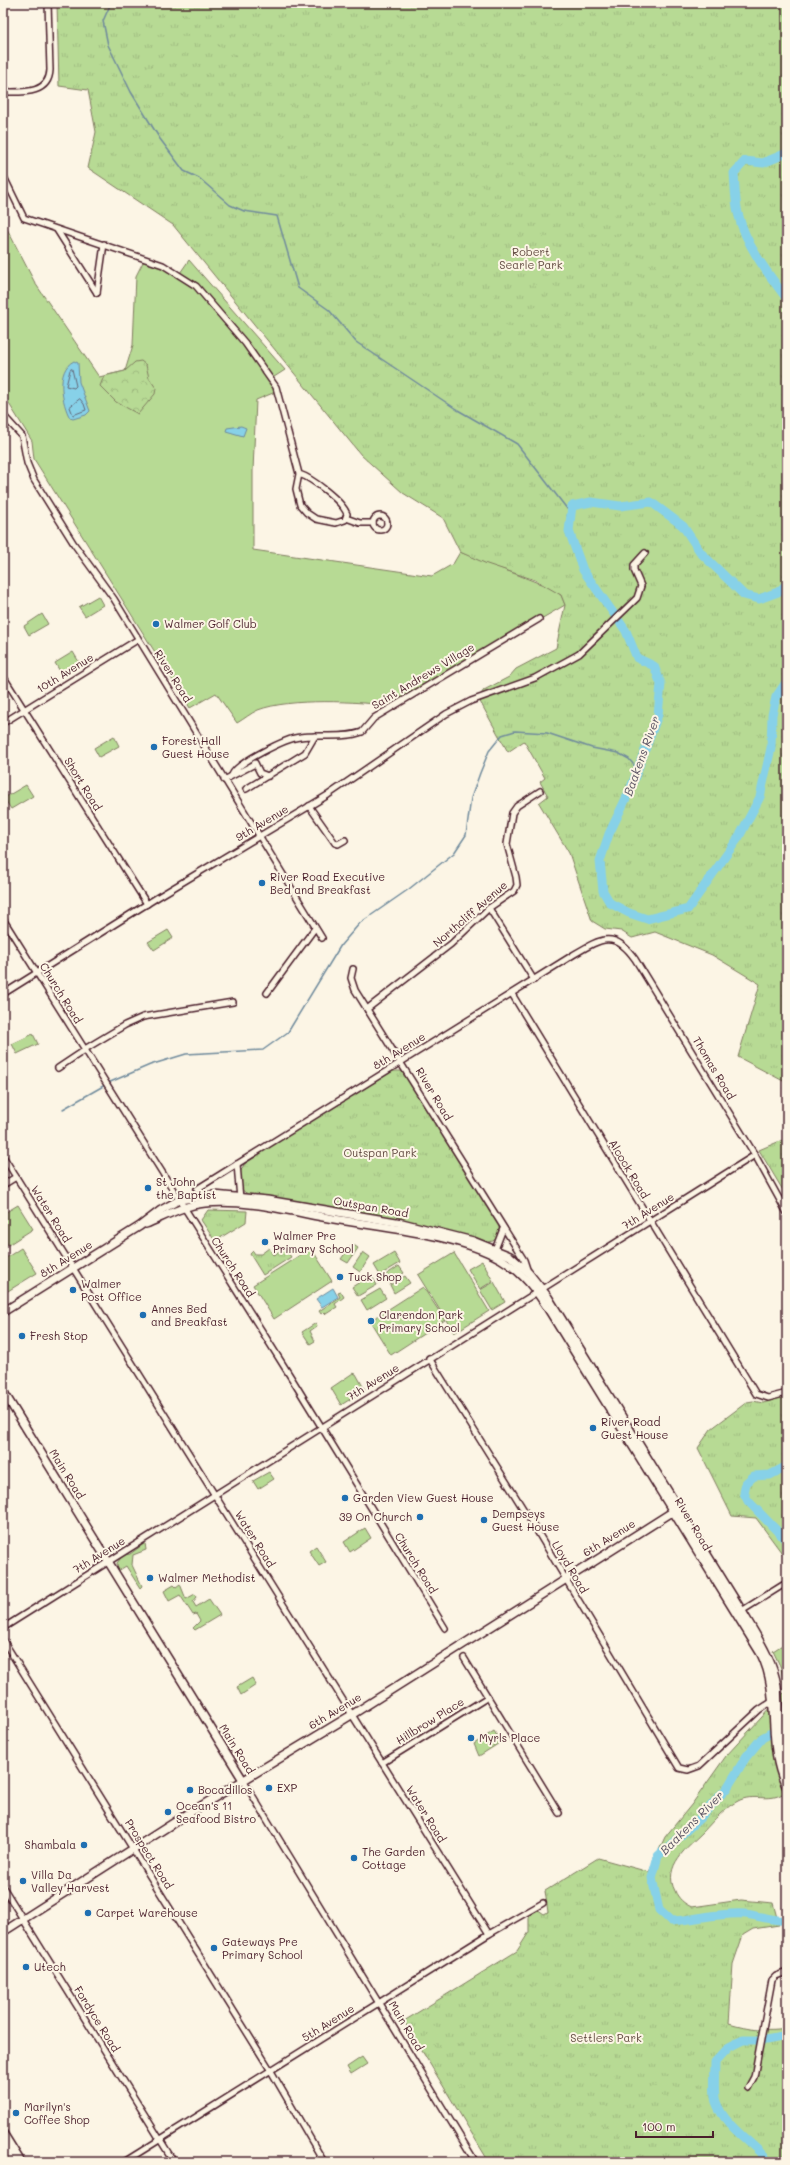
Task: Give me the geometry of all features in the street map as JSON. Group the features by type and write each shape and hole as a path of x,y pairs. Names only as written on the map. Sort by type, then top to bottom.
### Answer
{"main road":[{"name":"Outspan Road","path":"179,1200 205,1196 409,1224 448,1234 494,1252 510,1256 528,1272 539,1290"},
{"name":"8th Avenue","path":"3,1312 140,1226 161,1210 179,1200"},
{"name":"Outspan Road","path":"184,1208 204,1203 240,1200"},
{"name":"8th Avenue","path":"140,1226 184,1208"},
{"name":"Outspan Road","path":"494,1252 520,1272 539,1290"},
{"name":"River Road","path":"539,1290 773,1669 778,1762 786,1786"},
{"name":"Main Road","path":"3,1391 243,1780"},
{"name":"6th Avenue","path":"3,1932 243,1780 353,1714 565,1578 675,1510"},
{"name":"River Road","path":"774,1702 787,1775"},
{"path":"3,2133 21,2162"},
{"path":"3,2144 15,2162"}],"street":[{"path":"3,92 35,90 43,86 49,79 48,3"},
{"path":"3,175 24,218 145,258 176,271 192,282 245,343 276,387 299,474 296,484 297,496 300,505 307,513 316,519 326,522 340,522 346,518"},
{"path":"57,230 97,293 104,244"},
{"name":"River Road","path":"3,415 12,423 22,436 27,463 34,480 74,544 111,594 322,938"},
{"path":"299,474 310,478 338,503 345,510 346,518"},
{"path":"346,518 360,524 373,523"},
{"name":"9th Avenue","path":"3,994 147,904 260,837 446,714 471,701 535,678 580,654 635,601 639,594 640,586 633,568 636,561 645,553"},
{"name":"Saint Andrews Village","path":"232,775 233,770 256,756 295,738 362,732 374,718 539,619"},
{"name":"10th Avenue","path":"3,723 138,640"},
{"name":"Short Road","path":"3,676 147,904"},
{"path":"246,789 305,752 315,736"},
{"path":"256,756 255,764 260,773 268,776"},
{"name":"Saint Andrews Village","path":"224,780 232,775 237,775 255,764"},
{"name":"Northcliff Avenue","path":"367,1009 451,944 489,908 513,892 517,885 507,844 513,811 517,806 540,791"},
{"path":"309,806 335,843 338,844 345,840"},
{"path":"489,908 534,980"},
{"name":"Church Road","path":"3,919 445,1628"},
{"path":"267,993 315,928"},
{"name":"8th Avenue","path":"197,1189 597,941 615,940"},
{"name":"Thomas Road","path":"615,940 628,949 635,959 755,1155 787,1213"},
{"name":"River Road","path":"353,969 351,982 402,1062 503,1229 526,1263 528,1272"},
{"name":"Alcock Road","path":"512,994 756,1394 768,1398 787,1393"},
{"path":"58,1068 125,1025 143,1017 233,1002"},
{"path":"394,1068 409,1074"},
{"name":"7th Avenue","path":"3,1628 429,1358 650,1222 755,1155"},
{"name":"Water Road","path":"3,1156 74,1267 489,1934"},
{"path":"237,1164 240,1200"},
{"path":"3,1185 16,1177"},
{"path":"494,1252 503,1229"},
{"name":"Lloyd Road","path":"429,1358 565,1578 679,1768 688,1770 700,1766 759,1710 774,1702"},
{"path":"739,1613 783,1585"},
{"name":"Prospect Road","path":"3,1640 271,2071 324,2162"},
{"path":"464,1658 559,1813"},
{"name":"Hillbrow Place","path":"382,1763 488,1697"},
{"name":"Main Road","path":"243,1780 475,2161"},
{"name":"Fordyce Road","path":"3,1887 174,2162"},
{"name":"5th Avenue","path":"124,2162 489,1934 543,1903"},
{"path":"748,2088 754,2077 763,2021 772,1980 776,1976 787,1972"}],"green space":[{"name":"Robert Searle Park","path":"57,3 787,3 787,1083 738,1057 760,984 712,955 655,932 632,938 621,931 605,929 592,921 569,853 539,803 548,796 540,782 545,778 524,741 508,752 478,698 484,690 509,677 516,669 556,648 565,605 561,595 535,580 487,564 460,552 443,518 403,493 361,455 173,225 88,168 96,132 88,90 59,86"},
{"name":"Walmer Golf Club","path":"3,221 35,283 99,377 125,371 133,345 136,276 145,258 180,273 189,260 285,370 271,379 278,391 256,400 253,471 253,550 432,576 453,564 460,552 551,588 561,595 565,605 391,706 343,702 305,702 271,706 258,710 237,723 216,693 190,708 34,459 32,441 3,394"},
{"path":"141,361 146,365 149,378 156,388 155,394 138,414 116,402 100,386 104,376 125,371 135,362"},
{"path":"98,596 103,605 85,616 79,607"},
{"path":"42,614 48,624 29,635 24,626"},
{"path":"73,652 79,662 61,673 55,663"},
{"path":"114,736 119,746 99,757 94,748"},
{"path":"26,785 33,796 11,809 4,798"},
{"path":"168,930 173,938 154,950 148,942"},
{"path":"33,1034 38,1044 17,1054 12,1044"},
{"name":"Outspan Park","path":"393,1071 401,1071 406,1076 499,1226 499,1236 493,1241 488,1242 405,1220 249,1195 242,1190 240,1172 246,1161"},
{"path":"787,1138 787,1197 759,1150"},
{"path":"18,1205 33,1229 8,1245 3,1237 3,1214"},
{"path":"208,1210 247,1211 246,1222 215,1241 201,1220"},
{"path":"352,1244 358,1248 348,1263 341,1259"},
{"path":"21,1248 37,1273 3,1294 3,1260"},
{"path":"269,1248 273,1255 285,1248 291,1257 263,1275 250,1254 253,1251 255,1254 261,1254"},
{"path":"311,1248 332,1281 274,1319 253,1285"},
{"path":"363,1252 370,1257 360,1272 353,1267"},
{"path":"394,1253 400,1263 380,1275 374,1265"},
{"path":"454,1253 489,1311 454,1333 418,1275"},
{"path":"482,1261 493,1281 480,1289 468,1269"},
{"path":"399,1266 404,1273 388,1283 384,1276"},
{"path":"371,1275 377,1285 358,1296 352,1287"},
{"path":"405,1276 410,1283 394,1293 390,1285"},
{"path":"494,1282 505,1302 492,1310 480,1290"},
{"path":"423,1287 445,1320 391,1355 370,1321"},
{"path":"380,1289 386,1298 367,1310 361,1300"},
{"path":"341,1292 344,1297 335,1304 337,1307 326,1314 324,1312 321,1314 319,1311 340,1297 338,1293"},
{"path":"316,1323 317,1326 310,1331 315,1341 310,1344 302,1332"},
{"path":"353,1373 356,1374 365,1390 341,1405 331,1388"},
{"path":"787,1396 787,1560 756,1518 732,1516 698,1448 711,1429 747,1402 753,1401 763,1403"},
{"path":"269,1472 274,1479 258,1489 253,1481"},
{"path":"365,1528 371,1538 350,1552 344,1542"},
{"path":"145,1543 146,1550 133,1555 132,1565 142,1586 140,1588 126,1566 118,1571 117,1563 123,1555 130,1554"},
{"path":"316,1546 326,1562 319,1566 309,1551"},
{"path":"180,1584 186,1599 195,1594 197,1597 193,1602 196,1607 209,1599 220,1615 195,1630 193,1628 200,1621 196,1614 193,1615 180,1595 169,1601 164,1591 174,1585 176,1587"},
{"name":"Settlers Park","path":"787,1642 787,1791 775,1797 746,1798 729,1806 678,1858 672,1873 672,1882 676,1894 692,1907 741,1900 773,1903 779,1925 753,1929 743,1935 733,1964 729,2023 758,2029 787,2028 787,2162 489,2162 404,2021 517,1951 529,1932 529,1916 537,1909 544,1914 548,1912 545,1891 598,1858 649,1872 665,1837 692,1804 726,1756 785,1692 781,1668 773,1651"},
{"path":"252,1678 256,1685 241,1695 237,1687"},
{"path":"494,1731 501,1742 479,1756 474,1744"},
{"path":"362,2057 367,2064 351,2074 347,2067"}],"water":[{"path":"74,361 78,363 79,382 90,411 86,415 73,419 70,418 67,412 63,396 62,379 68,365"},
{"path":"241,426 246,428 243,436 226,431 227,428"},
{"path":"333,1288 338,1297 322,1307 316,1299"}],"waterway":[{"path":"111,3 103,21 108,45 131,92 160,139 184,171 199,178 230,205 244,211 277,216 298,288 329,310 356,342 456,409 517,444 571,514"},
{"name":"Baakens River","path":"787,153 763,163 745,161 734,173 737,208 741,225 758,258 787,299"},
{"name":"Baakens River","path":"787,584 778,592 759,599 744,595 701,553 683,526 651,502 620,506 591,502 572,506 569,531 583,570 626,631 637,658 654,666 661,684 658,715 630,790 609,834 600,861 603,891 610,903 629,913 647,919 688,909 739,837 760,797 771,748 772,715 776,697 787,681"},
{"path":"108,1083 150,1065 186,1054 263,1050 288,1032 341,945 360,923 409,889 454,853 466,835 471,798 480,773 489,751 502,735 515,731 547,733 592,748 618,753 629,759 638,770"},
{"path":"63,1109 105,1085"},
{"name":"Baakens River","path":"787,1466 770,1475 754,1476 746,1483 744,1493 748,1501 787,1541"},
{"name":"Baakens River","path":"787,1724 762,1738 746,1757 727,1788 699,1819 658,1856 652,1878 659,1910 671,1921 735,1914 787,1920"},
{"name":"Baakens River","path":"769,2162 733,2127 720,2111 716,2102 715,2094 715,2062 729,2047 743,2040 766,2040 787,2036"}],"place":[{"name":"Walmer Golf Club","path":"156,624"},
{"name":"Forest Hall Guest House","path":"154,747"},
{"name":"River Road Executive Bed and Breakfast","path":"262,883"},
{"name":"St John the Baptist","path":"148,1188"},
{"name":"Walmer Pre Primary School","path":"265,1242"},
{"name":"Tuck Shop","path":"340,1277"},
{"name":"Walmer Post Office","path":"73,1290"},
{"name":"Annes Bed and Breakfast","path":"143,1315"},
{"name":"Clarendon Park Primary School","path":"371,1321"},
{"name":"Fresh Stop","path":"22,1336"},
{"name":"River Road Guest House","path":"593,1428"},
{"name":"Garden View Guest House","path":"345,1498"},
{"name":"39 On Church","path":"420,1517"},
{"name":"Dempseys Guest House","path":"484,1520"},
{"name":"Walmer Methodist","path":"150,1578"},
{"name":"Myrls Place","path":"471,1738"},
{"name":"EXP","path":"269,1788"},
{"name":"Bocadillos","path":"190,1790"},
{"name":"Ocean's 11 Seafood Bistro","path":"168,1812"},
{"name":"Shambala","path":"84,1845"},
{"name":"The Garden Cottage","path":"354,1858"},
{"name":"Villa Da Valley Harvest","path":"23,1881"},
{"name":"Carpet Warehouse","path":"88,1913"},
{"name":"Gateways Pre Primary School","path":"214,1948"},
{"name":"Utech","path":"26,1967"},
{"name":"Marilyn's Coffee Shop","path":"16,2113"}]}
